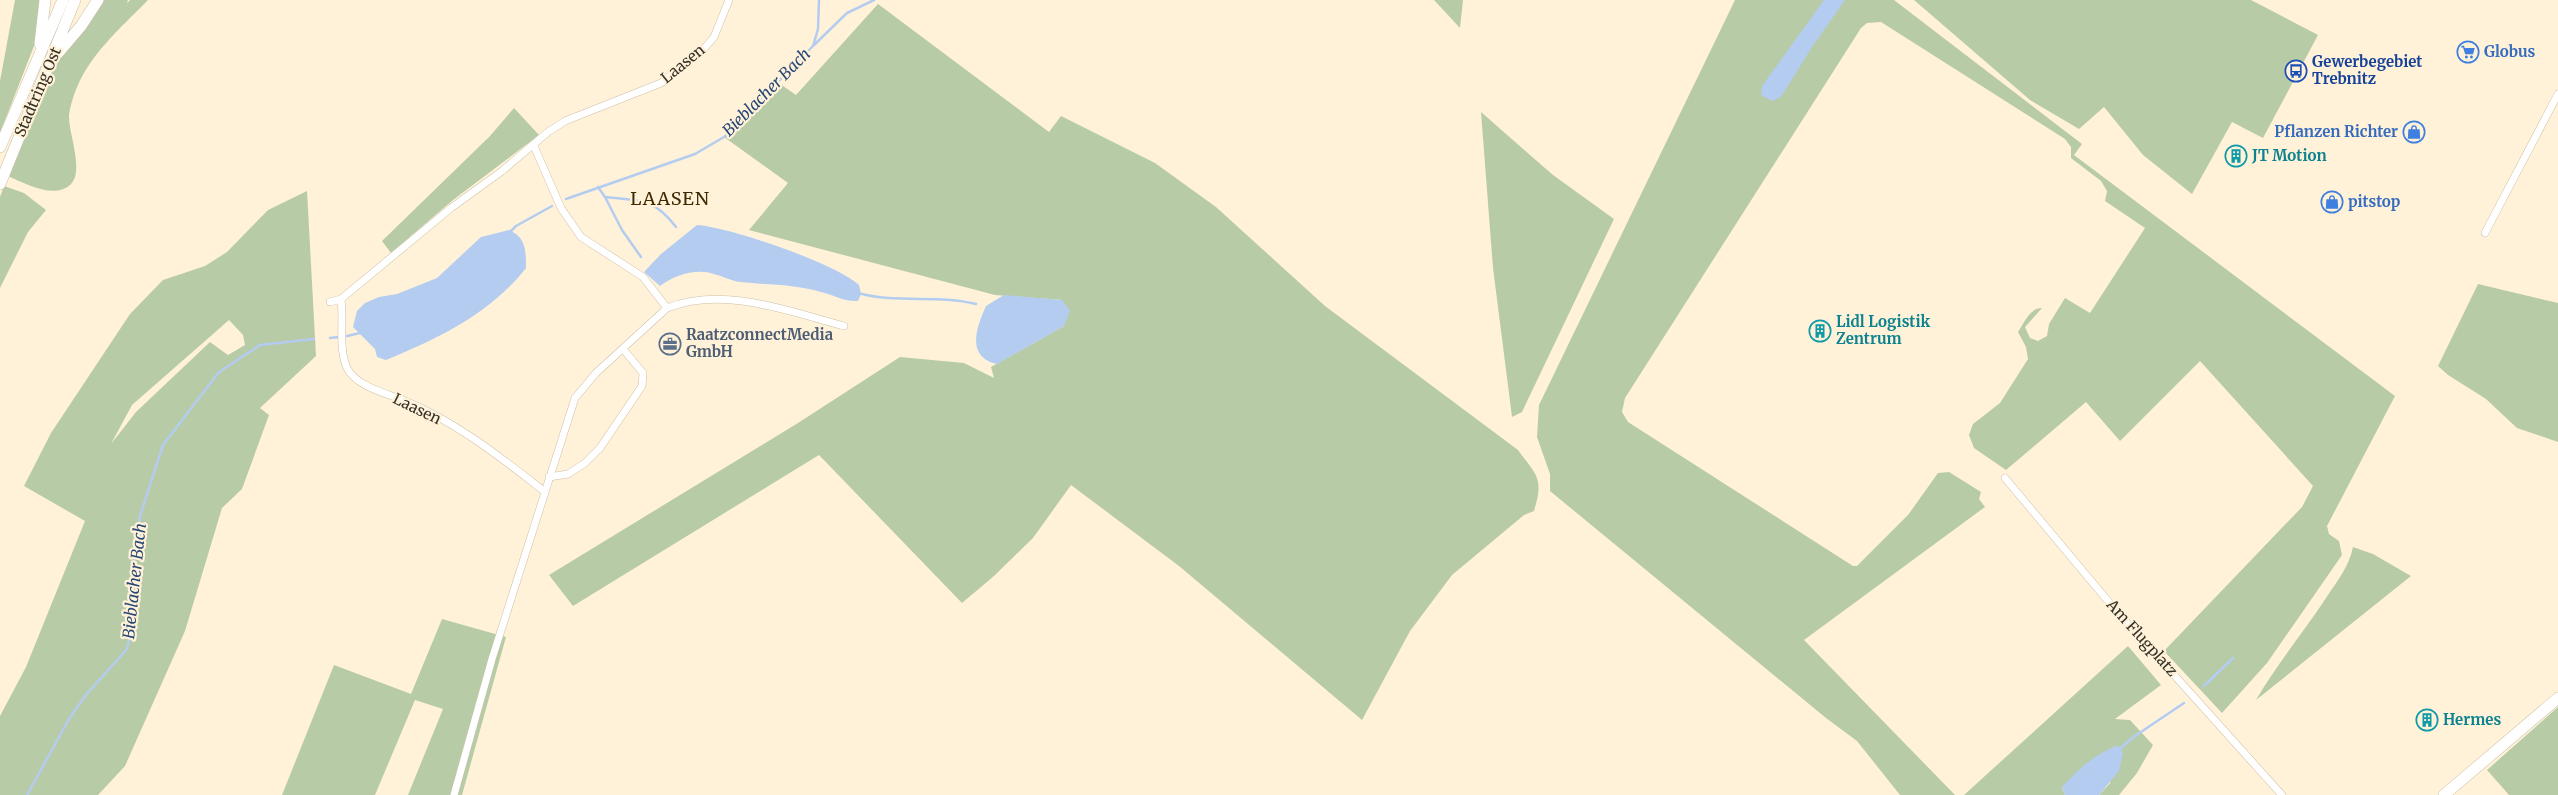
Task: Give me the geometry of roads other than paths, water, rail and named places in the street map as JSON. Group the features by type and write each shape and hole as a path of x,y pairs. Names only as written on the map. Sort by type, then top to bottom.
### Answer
{"main road":[{"path":"38,58 45,0"},
{"name":"Stadtring Ost","path":"0,147 63,0"},
{"name":"Stadtring Ost","path":"0,184 75,0"},
{"path":"51,62 81,26 98,0"},
{"path":"2444,795 2558,698"}],"street":[{"name":"Laasen","path":"330,302 341,299 451,208 565,121 661,83 703,50 714,37 729,0"},
{"path":"2485,233 2558,94"},
{"path":"534,146 561,208 581,237 643,277 667,308"},
{"name":"Laasen","path":"341,299 345,357 347,368 353,375 365,384 404,400 458,430 544,491"},
{"path":"454,795 492,659 575,398 596,373 667,308 685,301 724,299 757,302 844,326"},
{"path":"549,477 568,474 585,463 600,448 642,386 643,373 623,348"},
{"name":"Am Flugplatz","path":"2005,478 2113,607 2282,795"}],"water":[{"path":"1824,0 1845,0 1812,47 1781,97 1772,101 1761,95 1762,86"},
{"path":"697,225 712,227 756,239 828,267 859,285 861,294 858,301 801,287 733,281 707,272 693,272 679,276 660,286 644,272 661,254"},
{"path":"509,230 519,237 524,245 526,268 497,298 462,323 444,334 386,360 377,357 375,349 353,327 357,311 365,303 379,297 397,294 437,278 481,237"},
{"path":"1004,295 1062,300 1070,311 1064,326 997,364 981,355 976,341 979,323 986,306"},
{"path":"2118,745 2123,753 2119,771 2099,795 2065,795 2062,787 2074,774 2094,757"}],"waterway":[{"name":"Bieblacher Bach","path":"566,199 695,154 724,137 813,46 818,29 819,0"},
{"path":"814,45 847,13 874,0"},
{"path":"598,187 605,197 637,200 653,205 668,217 676,227"},
{"path":"605,197 622,230 641,257"},
{"name":"Bieblacher Bach","path":"509,233 516,226 552,206"},
{"path":"858,293 888,298 962,301 976,304"},
{"name":"Bieblacher Bach","path":"347,336 360,333"},
{"name":"Bieblacher Bach","path":"330,338 339,337"},
{"name":"Bieblacher Bach","path":"27,795 69,719 86,695 127,649 132,626 133,570 140,516 163,445 219,372 260,345 314,339"},
{"path":"2204,686 2233,658"},
{"path":"2119,750 2132,738 2184,703"}],"place":[{"name":"Globus","path":"2468,52"},
{"name":"Gewerbegebiet Trebnitz","path":"2296,71"},
{"name":"Pflanzen Richter","path":"2414,132"},
{"name":"JT Motion","path":"2236,156"},
{"name":"pitstop","path":"2332,202"},
{"name":"Lidl Logistik Zentrum","path":"1820,331"},
{"name":"RaatzconnectMedia GmbH","path":"670,344"},
{"name":"Hermes","path":"2427,720"}],"district":[{"name":"LAASEN","path":"670,199"}]}
